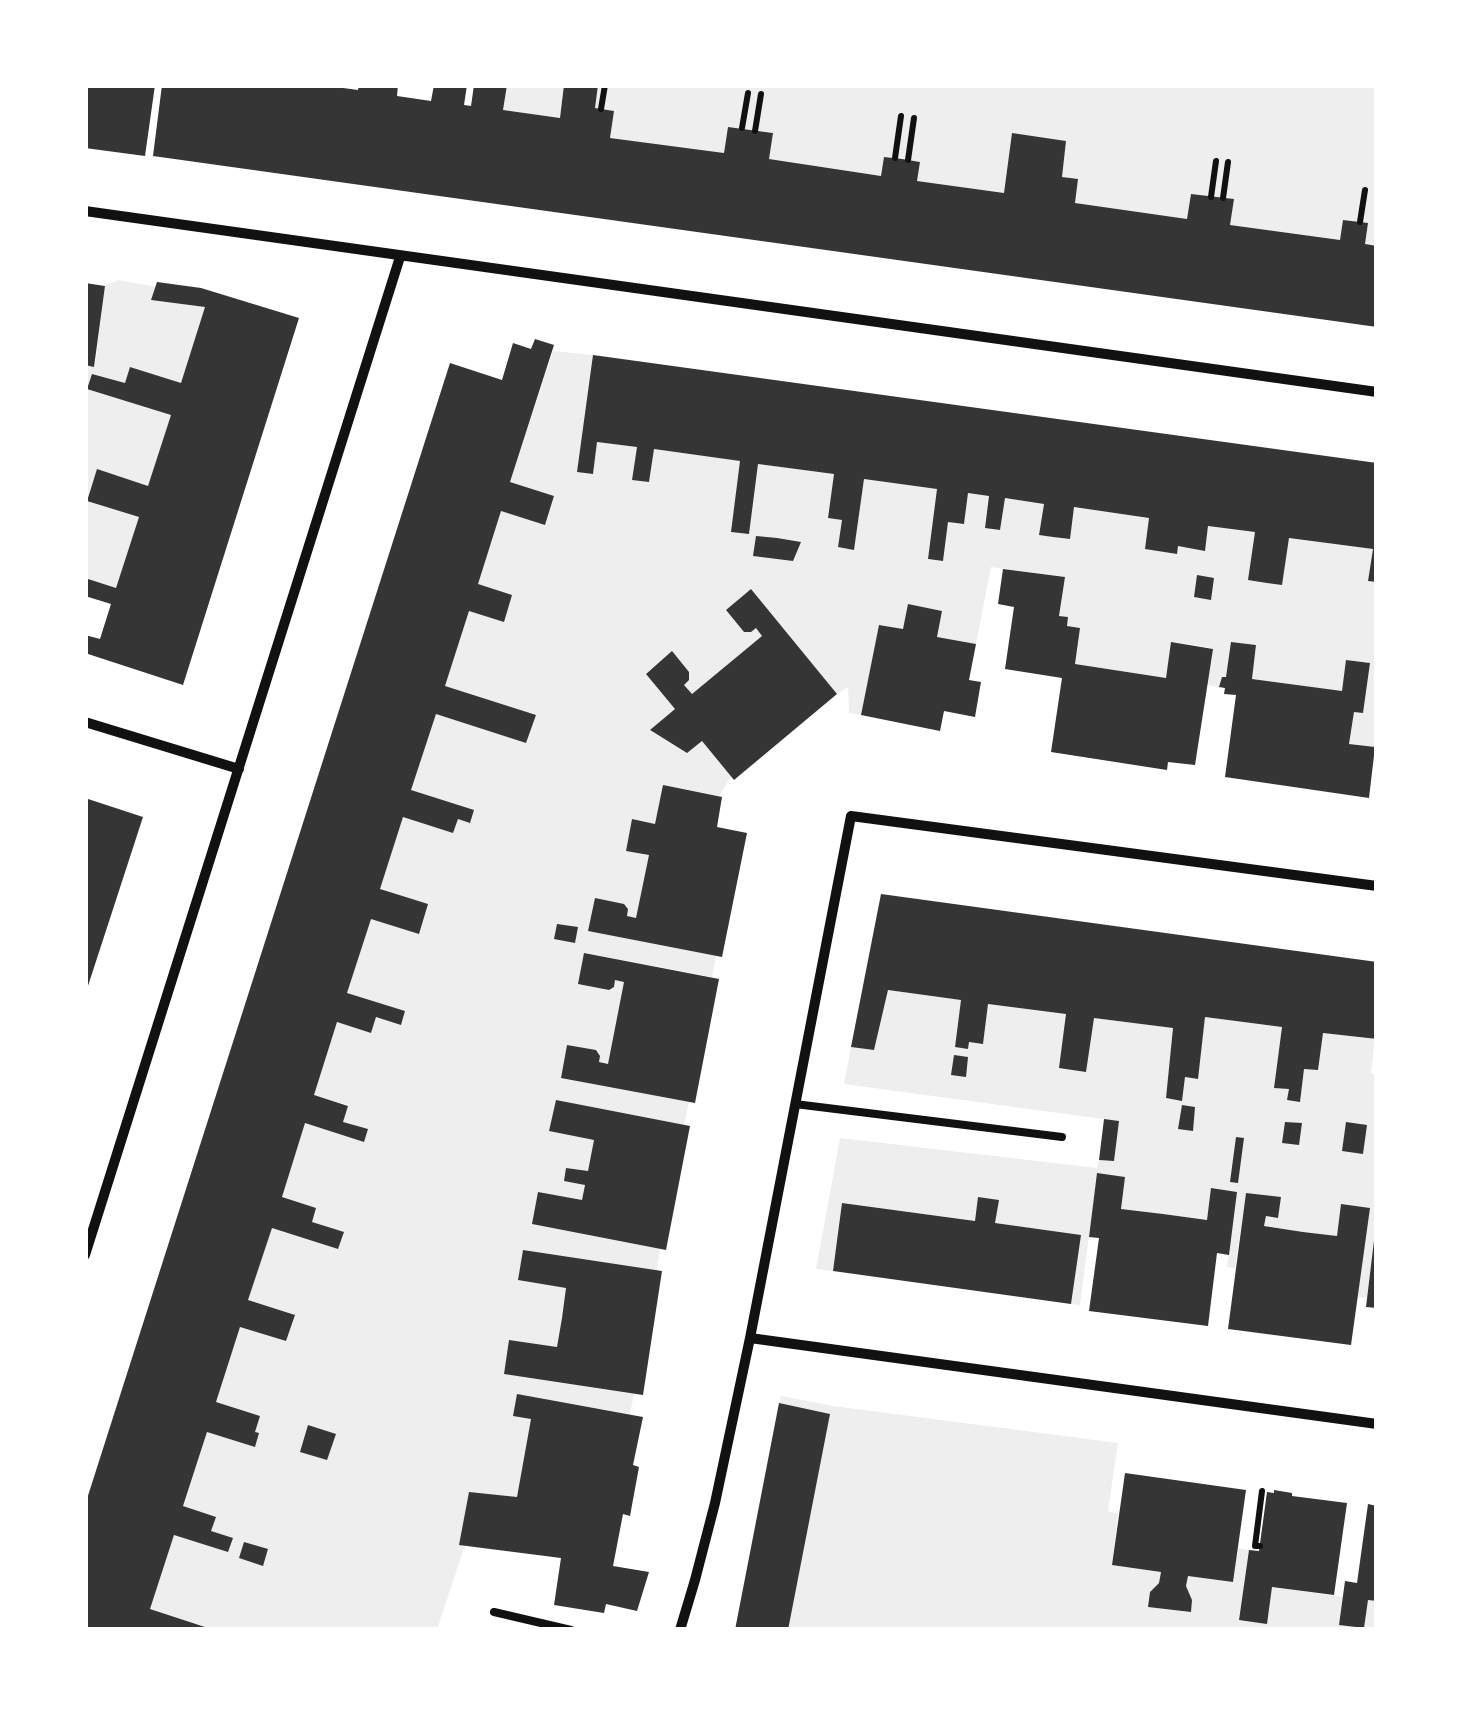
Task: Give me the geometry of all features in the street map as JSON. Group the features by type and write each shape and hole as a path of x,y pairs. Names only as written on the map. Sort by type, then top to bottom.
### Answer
{"street":[{"path":"85,211 1377,392"},
{"path":"85,1255 400,257"},
{"path":"85,722 239,769"},
{"path":"680,1630 715,1502 750,1338 851,816 1377,886"},
{"path":"750,1338 1377,1424"}],"lane":[{"path":"795,1104 1062,1137"},
{"path":"494,1612 571,1630"}],"path":[{"path":"601,108 605,85"},
{"path":"742,128 748,93"},
{"path":"756,130 761,94"},
{"path":"895,158 901,116"},
{"path":"908,160 914,118"},
{"path":"1211,196 1216,161"},
{"path":"1223,198 1228,162"},
{"path":"1360,222 1365,190"},
{"path":"1260,1546 1254,1546 1262,1491"}],"shaded area":[{"path":"507,85 564,85 560,118 503,110"},
{"path":"598,85 1371,85 1377,87 1377,246 1365,244 1368,224 1360,222 1344,220 1340,240 1230,225 1233,199 1191,194 1187,219 1075,203 1078,180 1062,177 1066,141 1012,134 1004,193 917,181 920,162 902,159 884,157 881,176 769,159 772,132 728,127 724,153 610,138 614,111 595,108"},
{"path":"118,280 156,287 152,300 205,307 181,383 131,367 125,383 93,374 87,388 171,415 148,486 98,470 91,485 87,501 139,517 116,588 85,578 85,365 95,366 105,286"},
{"path":"553,351 593,355 593,473 597,442 637,447 632,479 649,482 654,449 741,461 732,532 749,534 758,464 834,474 828,518 842,520 838,547 854,550 864,479 937,489 928,560 943,561 948,522 964,524 968,493 989,496 985,528 1000,530 1005,498 1044,504 1039,534 1069,538 1074,507 1149,518 1146,549 1176,554 1178,546 1205,551 1208,526 1255,532 1267,583 1282,584 1289,538 1373,549 1368,580 1377,582 1375,747 1349,744 1354,712 1363,712 1370,663 1347,660 1342,691 1252,679 1256,645 1232,642 1226,677 1222,677 1219,687 1207,685 1212,648 1172,642 1166,678 1075,664 1080,628 1067,626 1068,617 1059,616 1065,577 991,567 976,644 937,637 942,611 909,604 903,629 879,625 861,715 849,713 848,687 837,694 751,589 726,610 744,632 756,628 762,636 692,694 684,685 689,672 672,652 646,673 675,709 650,731 687,753 702,741 731,776 722,797 664,786 655,824 632,819 626,851 649,855 636,918 627,916 624,904 589,931 716,956 712,977 585,953 578,984 609,990 615,980 624,982 608,1064 599,1062 596,1050 567,1045 561,1077 689,1102 684,1125 556,1100 549,1131 594,1140 588,1171 566,1168 585,1185 582,1200 532,1224 660,1249 657,1270 523,1250 518,1280 566,1288 562,1318 557,1347 509,1340 504,1374 634,1394 630,1414 517,1395 531,1419 517,1497 465,1545 437,1630 212,1630 150,1609 174,1535 228,1551 211,1531 215,1517 183,1506 207,1432 255,1447 260,1416 216,1402 240,1327 286,1341 295,1315 248,1300 272,1228 338,1249 344,1233 311,1222 315,1208 282,1197 305,1123 364,1141 367,1129 343,1122 348,1105 314,1095 337,1022 371,1033 376,1017 402,1024 405,1011 347,993 403,817 470,823 474,811 411,790 436,714 526,743 535,716 445,686 501,511 546,524 554,496 510,482"},
{"path":"888,990 961,1000 955,1046 968,1048 969,1042 983,1043 988,1004 1173,1028 1166,1098 1182,1101 1185,1077 1197,1079 1205,1017 1282,1027 1274,1087 1289,1089 1288,1100 1300,1101 1304,1069 1323,1033 1375,1039 1371,1073 1377,1075 1377,1230 1367,1298 1357,1297 1341,1205 1337,1236 1303,1232 1264,1226 1266,1216 1278,1217 1281,1198 1246,1193 1235,1268 1227,1267 1237,1192 1211,1188 1207,1220 1121,1209 1097,1174 1080,1305 1071,1304 1080,1235 995,1223 998,1200 979,1197 975,1221 843,1203 833,1271 816,1269 840,1138 1097,1168 1099,1160 1114,1161 1118,1121 844,1084 851,1047 874,1050"},
{"path":"781,1396 1118,1443 1108,1511 1118,1514 1112,1564 1161,1572 1159,1583 1150,1592 1148,1607 1190,1612 1188,1576 1233,1582 1238,1548 1249,1550 1239,1619 1267,1623 1272,1587 1343,1597 1340,1625 1364,1628 1368,1600 1377,1601 1377,1630 735,1630"}],"building":[{"path":"85,85 155,85 145,156 85,148"},
{"path":"162,85 321,85 358,90 359,85 398,85 397,96 431,101 434,85 467,85 464,105 471,106 474,85 507,85 503,110 560,118 564,85 598,85 595,108 614,111 610,138 724,153 728,127 773,133 769,159 881,176 884,157 902,159 920,162 917,181 1004,193 1012,133 1066,141 1062,177 1078,179 1075,203 1187,219 1191,194 1234,199 1230,225 1340,240 1343,220 1368,223 1365,244 1377,246 1377,327 153,156"},
{"path":"157,282 201,288 299,318 183,685 85,653 85,635 100,639 111,604 85,596 85,578 116,588 139,517 87,501 97,469 148,486 171,415 87,389 92,374 125,383 130,367 181,383 205,307 151,300"},
{"path":"85,283 105,286 94,367 85,365"},
{"path":"535,339 554,345 510,482 554,496 545,525 501,511 478,584 512,595 504,622 469,611 445,686 536,715 526,743 436,714 411,790 474,810 470,823 458,819 453,833 403,817 380,889 428,904 419,934 371,919 347,993 405,1011 401,1025 376,1017 371,1033 337,1022 314,1095 348,1106 343,1122 368,1129 364,1142 305,1123 282,1197 316,1208 312,1222 344,1232 338,1249 272,1228 248,1300 295,1315 286,1341 240,1327 216,1402 260,1416 255,1447 207,1432 183,1506 216,1517 211,1531 233,1538 228,1552 174,1535 150,1609 214,1630 85,1630 85,1505 450,363 502,380 513,343 531,349"},
{"path":"593,355 1377,463 1377,582 1368,581 1373,549 1289,538 1282,585 1267,583 1248,580 1255,532 1208,526 1205,551 1178,546 1177,554 1145,549 1149,518 1074,507 1070,539 1053,537 1039,535 1044,504 1005,498 1000,530 985,528 989,496 968,493 964,524 948,522 943,561 928,559 937,489 864,479 854,550 838,547 842,520 828,518 834,474 758,464 749,534 731,532 740,461 654,449 649,482 632,480 637,447 597,442 593,474 577,472"},
{"path":"756,536 801,542 793,561 753,556"},
{"path":"1003,569 1065,577 1059,616 1068,617 1067,626 1080,628 1075,664 1166,678 1171,642 1213,649 1195,765 1168,762 1167,770 1051,752 1062,678 1005,669 1014,607 998,604"},
{"path":"1197,575 1214,578 1211,600 1194,597"},
{"path":"751,589 837,694 734,780 702,741 687,753 650,730 675,709 646,674 672,651 689,672 684,685 692,694 762,636 756,628 744,632 726,610"},
{"path":"908,604 942,611 937,637 976,644 969,680 981,682 975,717 944,711 940,731 861,715 879,625 903,629"},
{"path":"1231,642 1256,645 1252,679 1342,691 1346,660 1370,663 1363,713 1354,712 1349,744 1375,747 1369,798 1225,777 1236,695 1224,694 1225,688 1219,687 1222,677 1226,677"},
{"path":"663,785 722,797 717,827 747,833 722,957 588,931 595,898 624,904 627,916 636,918 649,855 626,851 632,819 655,824"},
{"path":"85,798 143,817 86,992 85,992"},
{"path":"881,894 1377,962 1377,1039 1323,1033 1318,1070 1304,1069 1300,1102 1287,1100 1289,1089 1274,1088 1282,1027 1205,1017 1198,1079 1185,1077 1182,1101 1166,1098 1173,1028 1094,1018 1086,1072 1059,1068 1066,1014 988,1004 983,1044 969,1042 968,1049 955,1047 961,1000 888,990 874,1050 851,1047"},
{"path":"557,924 578,927 575,943 554,939"},
{"path":"584,953 719,979 695,1103 561,1078 567,1045 596,1050 599,1062 608,1064 624,982 615,980 609,990 578,984"},
{"path":"954,1055 968,1057 966,1077 951,1075"},
{"path":"556,1100 690,1126 666,1250 532,1224 538,1192 582,1200 585,1185 564,1181 566,1168 588,1171 594,1140 549,1131"},
{"path":"1182,1105 1195,1107 1193,1131 1178,1129"},
{"path":"1104,1119 1119,1121 1114,1161 1099,1160"},
{"path":"1285,1122 1302,1123 1299,1145 1282,1143"},
{"path":"1346,1122 1367,1125 1363,1154 1342,1151"},
{"path":"1236,1137 1244,1138 1238,1183 1230,1182"},
{"path":"1097,1173 1125,1177 1121,1209 1207,1220 1211,1188 1237,1192 1229,1255 1217,1253 1208,1326 1089,1311 1099,1238 1089,1237"},
{"path":"1246,1193 1281,1197 1278,1218 1266,1216 1264,1226 1303,1232 1337,1236 1341,1204 1370,1208 1351,1345 1228,1329"},
{"path":"978,1197 999,1200 995,1223 1081,1235 1071,1304 833,1271 842,1203 975,1221"},
{"path":"1377,1232 1377,1308 1366,1307"},
{"path":"523,1250 662,1271 643,1395 504,1374 509,1340 557,1347 562,1318 566,1288 518,1280"},
{"path":"517,1394 643,1417 633,1465 639,1467 630,1516 623,1514 613,1566 649,1572 637,1611 606,1604 604,1613 554,1605 561,1558 459,1545 469,1492 517,1497 531,1419 513,1416"},
{"path":"779,1403 830,1414 788,1630 735,1630"},
{"path":"308,1425 336,1434 327,1460 300,1452"},
{"path":"1125,1473 1246,1490 1233,1582 1188,1576 1191,1612 1148,1607 1150,1592 1159,1583 1161,1572 1112,1565"},
{"path":"1267,1492 1347,1503 1334,1595 1272,1587 1267,1624 1239,1620 1249,1550 1259,1551"},
{"path":"1368,1504 1377,1506 1377,1601 1368,1600 1364,1628 1339,1625 1345,1581 1357,1583"},
{"path":"244,1542 268,1549 263,1566 239,1558"}]}
